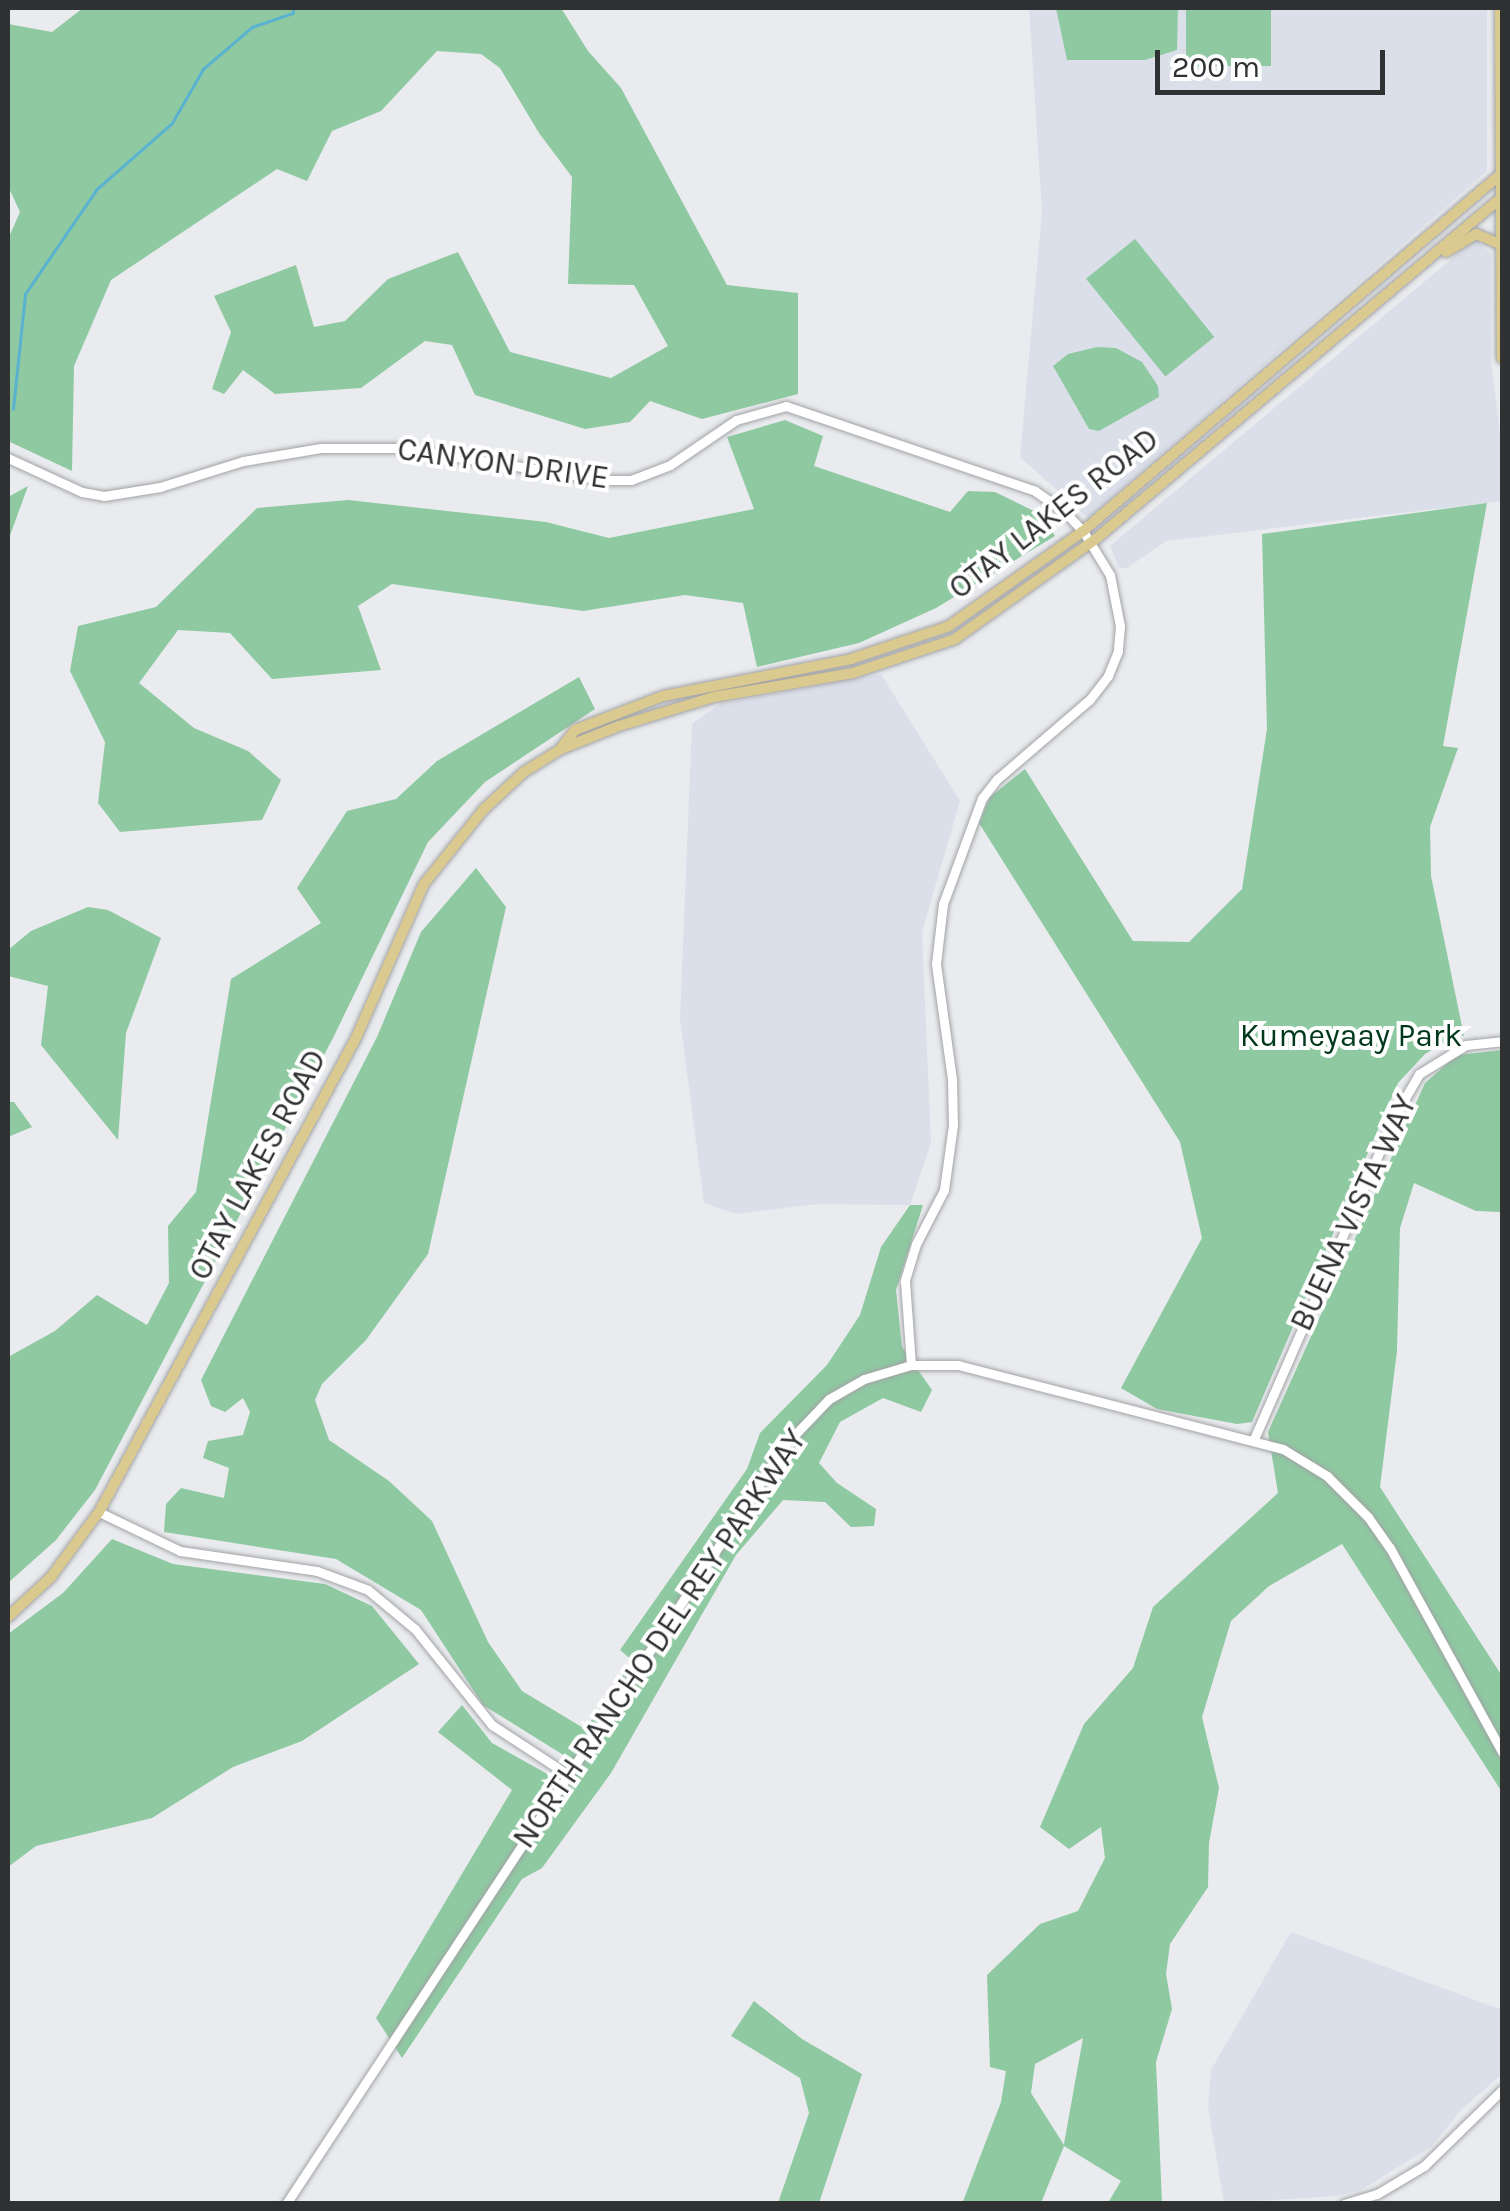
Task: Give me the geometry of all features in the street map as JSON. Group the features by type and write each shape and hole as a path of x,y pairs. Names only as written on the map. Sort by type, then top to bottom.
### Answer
{"main road":[{"path":"1500,8 1502,358"},
{"name":"OTAY LAKES ROAD","path":"560,749 575,730 663,696 851,659 949,626 1084,531 1502,173"},
{"name":"OTAY LAKES ROAD","path":"8,1617 51,1577 98,1512 356,1038 424,884 483,810 524,772 560,749 670,708 854,673 955,639 1091,542 1502,197"},
{"path":"1436,256 1476,234 1502,244"}],"street":[{"name":"CANYON DRIVE","path":"8,458 82,492 104,496 160,487 242,460 321,448 399,448 631,480 670,465 736,420 762,409 786,406 1035,492 1084,531 1116,594 1118,651 1089,700 997,779 982,798 943,904 936,964 952,1080 953,1126 944,1190 907,1270 904,1310 912,1365"},
{"name":"BUENA VISTA WAY","path":"1254,1439 1396,1112 1419,1074 1466,1045 1502,1042"},
{"name":"NORTH RANCHO DEL REY PARKWAY","path":"286,2204 804,1421 829,1399 864,1379 912,1365 958,1365 1088,1402 1283,1449 1327,1476 1368,1516 1502,1752"},
{"path":"98,1512 180,1551 328,1574 368,1590 404,1616 492,1725 570,1776"},
{"path":"1344,2204 1377,2194 1424,2166 1502,2090"}],"shaded area":[{"path":"1029,8 1487,8 1487,171 1088,518 1020,457 1042,212"},
{"path":"1475,239 1491,254 1491,361 1502,450 1502,501 1166,541 1127,568 1119,568 1110,546"},
{"path":"881,674 960,801 922,932 931,1143 910,1205 817,1204 736,1214 704,1203 680,1019 692,724 720,704"},
{"path":"1291,1932 1502,2010 1502,2074 1462,2109 1431,2147 1361,2190 1337,2196 1224,2203 1208,2107 1211,2070"}],"green space":[{"path":"83,8 561,8 588,51 621,88 727,285 798,293 798,394 702,419 650,401 630,422 585,429 475,395 452,345 425,341 361,388 275,394 243,370 224,394 212,389 231,332 214,296 296,265 314,327 345,321 388,279 458,252 510,352 611,378 668,346 634,285 568,284 572,177 539,133 500,68 481,54 437,51 381,111 332,131 307,181 277,169 111,280 74,366 72,471 8,441 8,239 20,212 8,186 8,24 52,32"},
{"path":"1056,8 1178,8 1177,50 1145,60 1067,60"},
{"path":"1186,8 1271,8 1271,66 1186,66"},
{"path":"1135,239 1214,337 1165,377 1086,279"},
{"path":"1097,347 1116,348 1142,362 1158,386 1159,397 1099,431 1089,429 1053,366 1068,354"},
{"path":"785,420 823,436 814,466 950,512 968,491 995,492 1042,515 1055,536 936,608 859,643 757,667 743,603 685,595 583,611 392,584 358,606 381,670 272,679 230,633 178,630 139,683 194,728 248,751 281,780 262,820 120,832 98,803 105,742 70,671 78,626 156,607 257,508 348,500 546,522 609,538 754,509 727,437"},
{"path":"28,486 8,541 8,497"},
{"name":"Kumeyaay Park","path":"1487,503 1443,746 1458,748 1430,827 1431,876 1464,1036 1458,1034 1425,1054 1398,1083 1252,1422 1237,1424 1157,1409 1121,1388 1202,1238 1180,1142 979,823 990,797 1025,769 1133,941 1189,942 1242,889 1267,729 1262,534"},
{"path":"579,677 595,709 485,782 428,842 333,1038 95,1490 56,1540 8,1583 8,1357 55,1331 97,1295 147,1325 169,1283 168,1226 196,1192 231,979 321,923 297,888 347,811 396,799 437,761"},
{"path":"476,868 506,907 428,1254 366,1340 322,1384 315,1400 329,1440 389,1481 432,1521 488,1642 522,1691 585,1729 633,1661 620,1650 747,1469 760,1433 827,1365 860,1315 881,1247 910,1205 923,1205 896,1290 902,1347 932,1390 921,1412 883,1398 840,1422 819,1463 837,1483 876,1509 874,1526 851,1527 825,1502 783,1500 736,1555 611,1773 542,1868 522,1879 402,2058 376,2018 512,1790 438,1732 462,1705 492,1743 551,1776 565,1756 483,1705 421,1610 336,1559 164,1532 166,1504 181,1488 224,1498 229,1468 203,1458 208,1441 243,1435 250,1412 243,1398 225,1412 211,1406 201,1380 377,1037 421,932"},
{"path":"88,907 108,910 161,938 126,1033 118,1140 41,1045 48,986 8,976 8,950 31,931"},
{"path":"1502,1050 1502,1212 1476,1211 1414,1183 1400,1228 1397,1351 1380,1487 1502,1676 1502,1792 1342,1544 1269,1586 1231,1621 1202,1717 1219,1788 1209,1843 1208,1887 1170,1944 1166,1974 1172,2009 1156,2062 1162,2203 1108,2203 1121,2181 1064,2146 1041,2203 962,2204 1001,2102 1006,2071 990,2067 987,1975 1040,1924 1078,1911 1105,1858 1101,1827 1069,1849 1040,1827 1084,1724 1133,1668 1153,1607 1278,1493 1268,1432 1425,1083 1457,1055","holes":["1083,2038 1064,2145 1031,2093 1035,2064"]},
{"path":"8,1102 14,1102 32,1127 8,1137"},
{"path":"112,1539 173,1564 325,1584 372,1606 419,1664 302,1741 233,1767 152,1818 36,1846 8,1867 8,1634 63,1593"},
{"path":"754,2001 802,2039 862,2074 819,2203 778,2203 809,2113 800,2078 731,2036"}],"waterway":[{"path":"13,409 25,294 97,189 172,123 203,69 252,27 293,13 293,8"}]}
